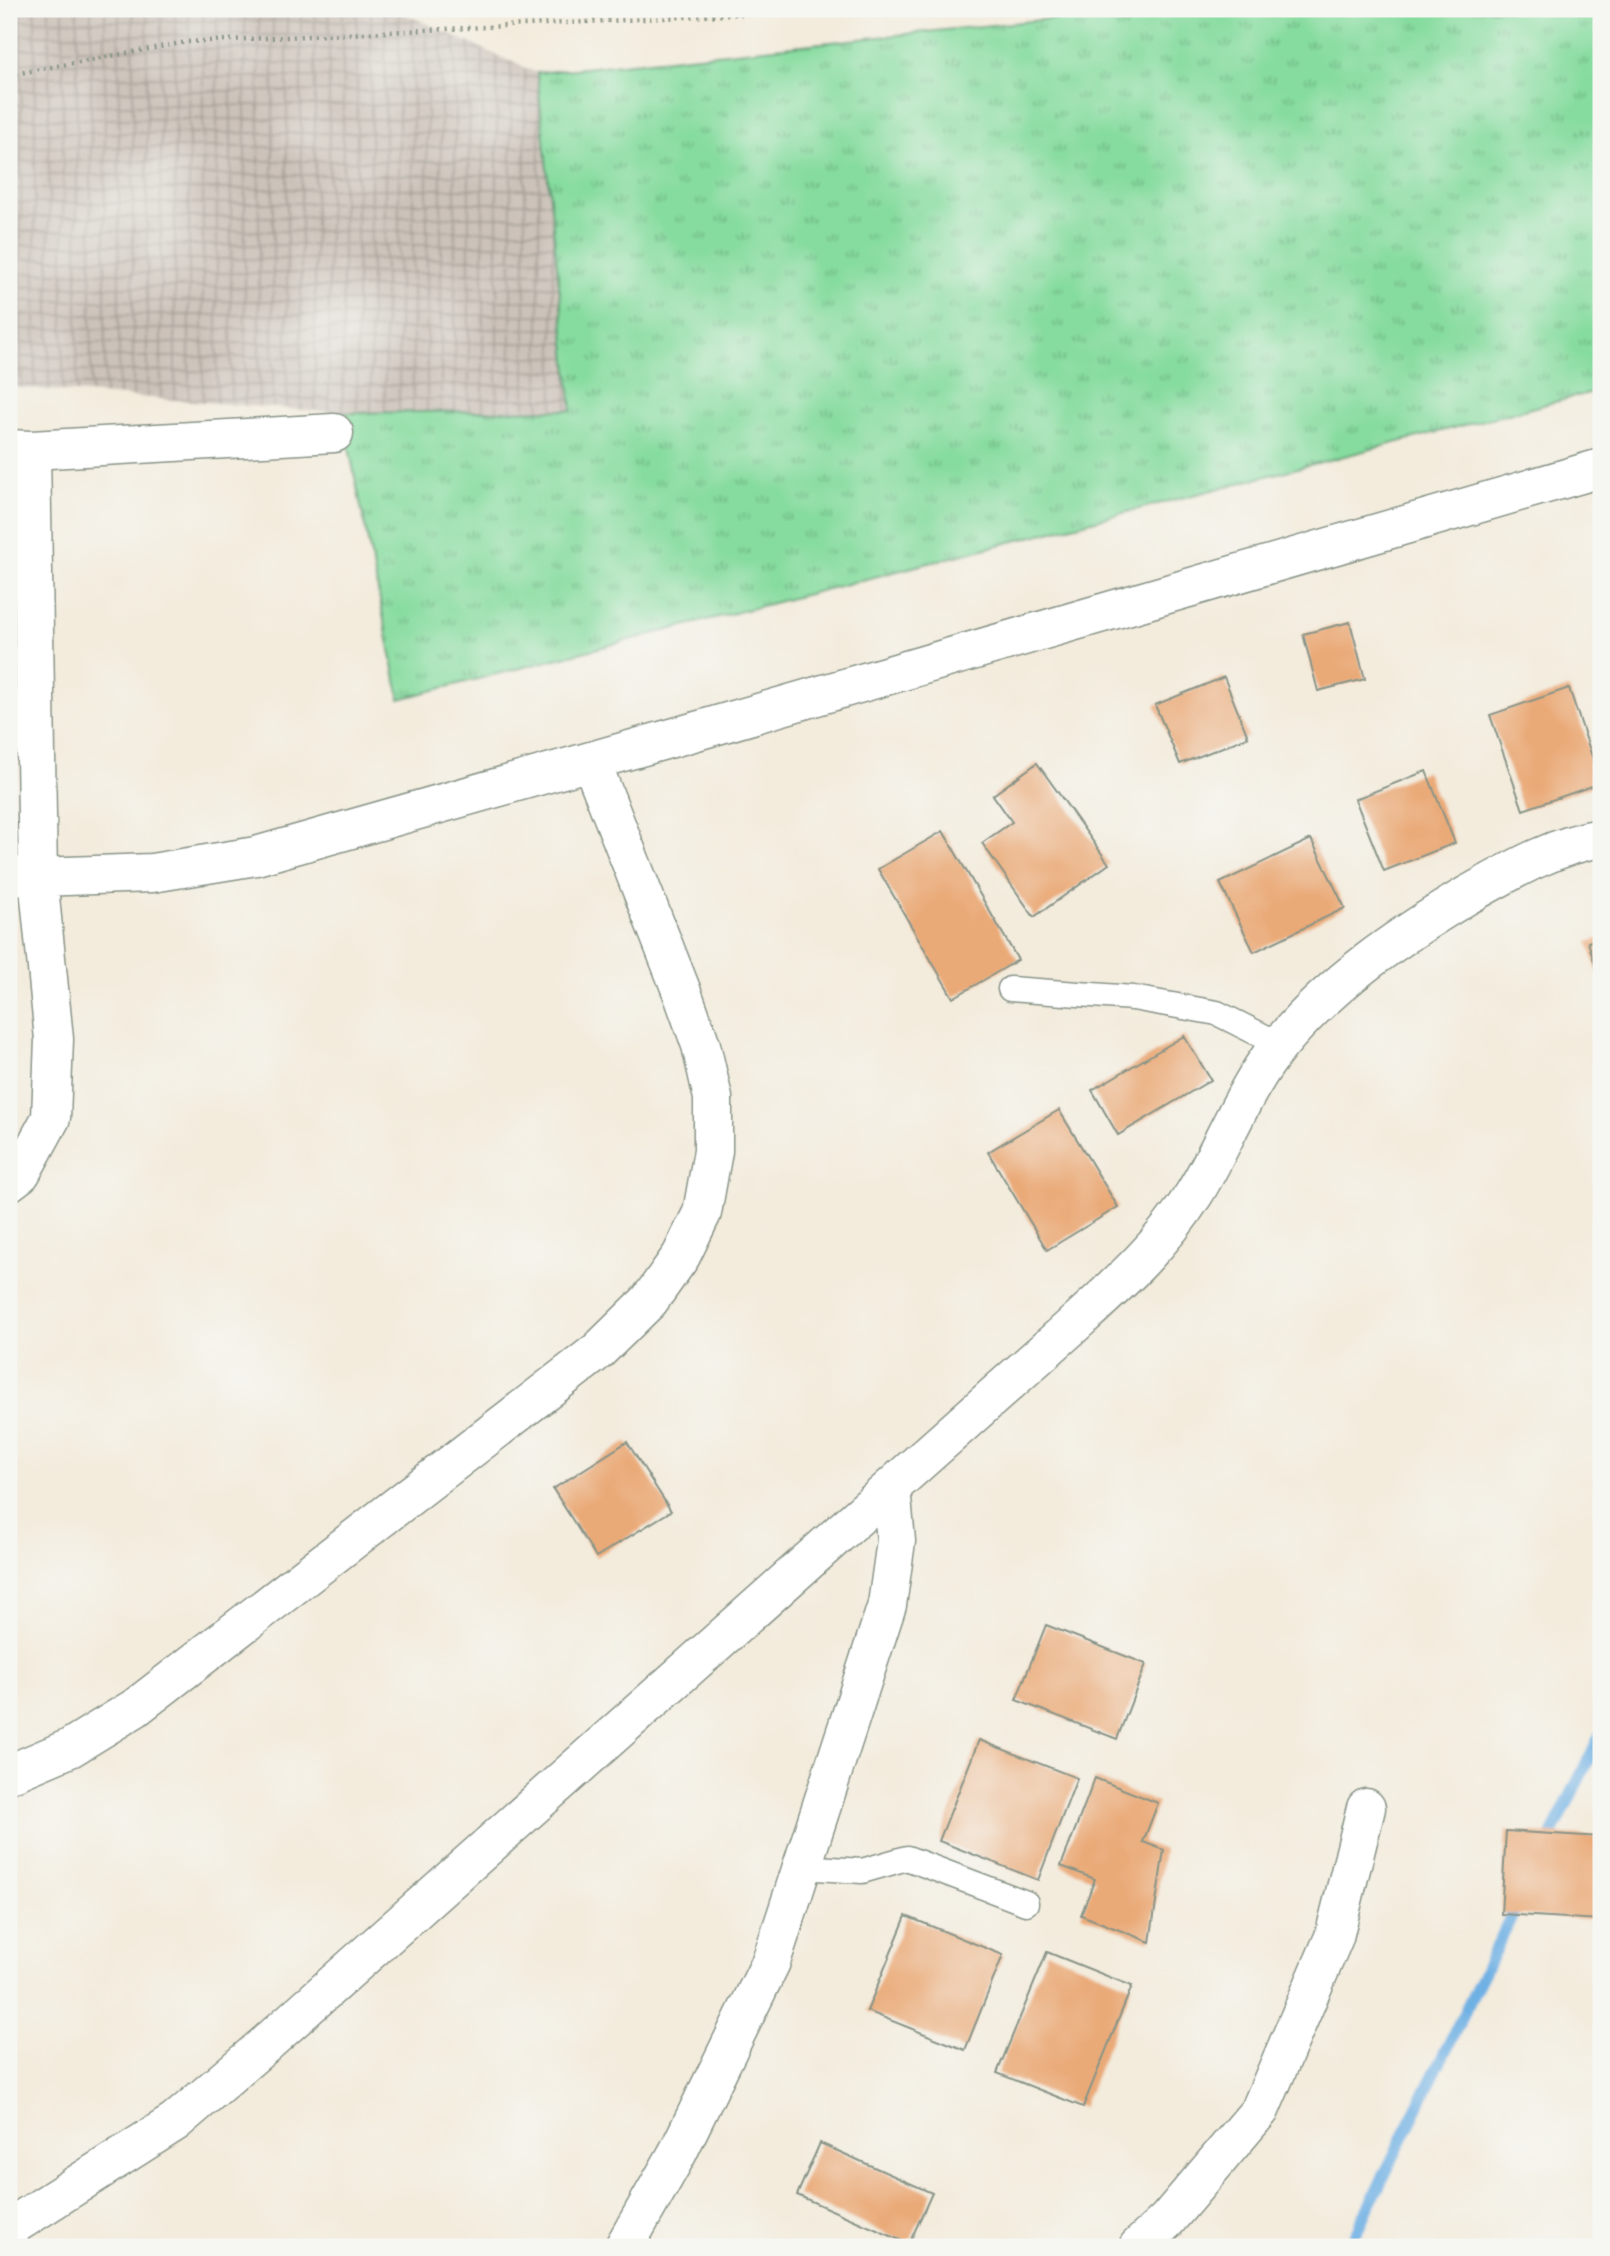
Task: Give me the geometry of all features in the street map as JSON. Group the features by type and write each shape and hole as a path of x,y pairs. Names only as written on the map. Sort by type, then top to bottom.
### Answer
{"street":[{"path":"9,1182 20,1173 51,1118 54,1039 23,877 20,449 334,433"},
{"path":"23,877 152,873 256,856 1601,468"},
{"path":"9,1774 70,1748 135,1708 532,1402 598,1351 624,1326 649,1301 681,1256 702,1213 713,1152 713,1098 701,1045 683,995 591,761"},
{"path":"9,2228 175,2122 278,2034 1138,1265 1172,1228 1220,1150 1246,1091 1279,1044 1325,994 1412,928 1522,864 1586,840 1601,838"},
{"path":"625,2247 677,2154 771,1962 887,1605 897,1541 891,1488"},
{"path":"1138,2247 1167,2220 1260,2110 1334,1937 1366,1808"}],"lane":[{"path":"1010,989 1133,998 1217,1013 1279,1044"},
{"path":"802,1867 862,1871 907,1858 1026,1903"}],"path":[{"path":"9,75 187,42 844,9"}],"shaded area":[{"path":"9,9 394,9 537,73 572,410 342,413 9,387"}],"green space":[{"path":"1145,9 1601,9 1601,390 400,699 342,413 572,410 537,73"}],"building":[{"path":"1350,622 1365,679 1318,691 1303,634"},
{"path":"1224,677 1248,737 1180,764 1155,705"},
{"path":"1569,688 1601,783 1523,810 1490,715"},
{"path":"1037,763 1109,864 1034,917 982,843 1012,822 993,795"},
{"path":"1426,771 1455,843 1384,871 1355,799"},
{"path":"943,831 1018,960 953,998 878,869"},
{"path":"1311,839 1345,908 1254,952 1220,883"},
{"path":"1601,938 1601,983 1588,942"},
{"path":"1184,1036 1211,1080 1118,1135 1092,1090"},
{"path":"1059,1110 1118,1207 1047,1250 988,1152"},
{"path":"627,1442 671,1511 596,1557 553,1489"},
{"path":"1046,1625 1146,1664 1117,1739 1016,1700"},
{"path":"979,1740 1077,1778 1038,1880 939,1841"},
{"path":"1095,1778 1158,1803 1143,1842 1164,1850 1150,1942 1081,1915 1095,1879 1061,1866"},
{"path":"1506,1831 1601,1837 1601,1920 1501,1914"},
{"path":"906,1916 1003,1955 965,2050 867,2011"},
{"path":"1047,1952 1132,1986 1083,2107 997,2073"},
{"path":"820,2143 932,2193 909,2244 797,2195"}],"waterway":[{"path":"1546,1846 1601,1734"},
{"path":"1349,2247 1519,1901"}]}
